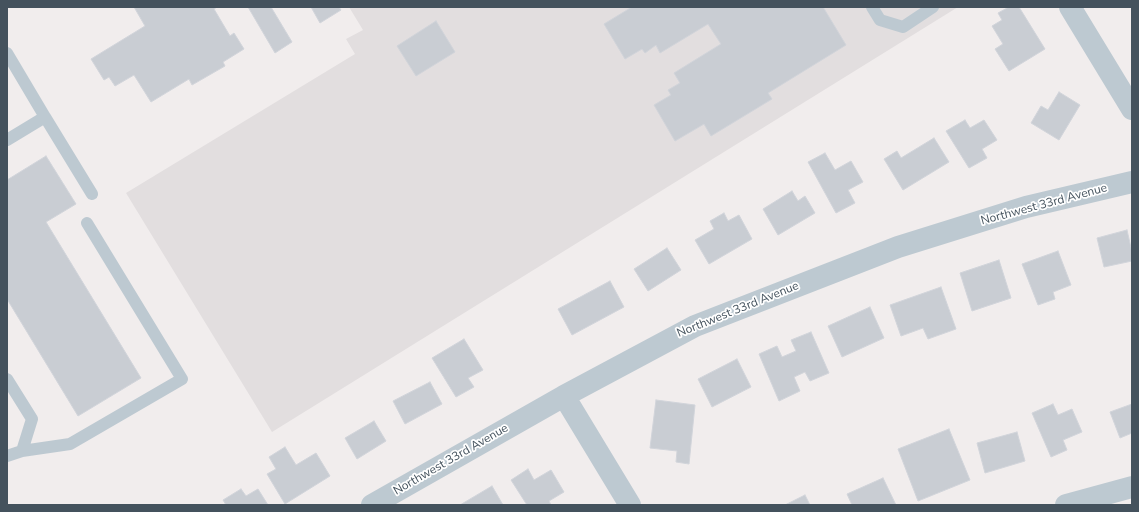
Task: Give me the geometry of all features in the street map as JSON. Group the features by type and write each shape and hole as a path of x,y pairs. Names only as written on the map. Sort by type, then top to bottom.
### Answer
{"street":[{"path":"1070,7 1132,109"},
{"name":"Northwest 33rd Avenue","path":"372,505 564,396 694,326 898,247 1026,207 1132,182"},
{"path":"564,396 630,505"},
{"path":"1066,505 1132,487"}],"lane":[{"path":"872,7 880,20 903,27 931,8"},
{"path":"7,53 11,70 45,117 92,194"},
{"path":"7,140 45,117"},
{"path":"7,456 22,450 70,444 182,379 87,224"},
{"path":"7,379 32,419 22,450"}],"shaded area":[{"path":"349,7 958,7 272,432 126,193 355,54 346,39 363,30"}],"building":[{"path":"134,7 217,7 214,9 230,36 234,33 244,49 223,62 225,66 192,85 189,79 151,102 134,75 115,86 109,77 104,80 91,59 145,26"},
{"path":"248,7 271,7 292,42 275,53"},
{"path":"311,7 339,7 341,10 320,23"},
{"path":"632,7 823,7 846,45 768,93 772,99 711,136 704,124 675,141 654,105 671,95 668,90 680,83 674,73 721,44 708,24 660,53 656,45 645,53 642,49 625,59 604,24"},
{"path":"1009,7 1019,7 1045,49 1009,71 995,49 1003,44 992,26 1002,20 998,13"},
{"path":"436,21 455,52 416,76 397,46"},
{"path":"1059,92 1080,105 1059,140 1031,123 1041,106 1048,110"},
{"path":"965,120 970,128 984,120 997,140 982,149 987,158 969,168 946,131"},
{"path":"934,138 949,162 903,190 884,159 897,151 901,158"},
{"path":"825,153 835,170 851,161 863,182 848,190 855,203 836,213 808,162"},
{"path":"46,156 76,204 46,222 141,378 78,416 7,299 7,180"},
{"path":"792,191 798,201 805,196 815,213 778,235 763,209"},
{"path":"724,213 728,221 739,215 752,239 709,264 695,240 714,229 710,221"},
{"path":"1127,230 1132,252 1132,261 1104,267 1097,238"},
{"path":"667,248 681,270 648,291 634,269"},
{"path":"1058,251 1071,285 1053,292 1055,299 1038,305 1022,264"},
{"path":"999,260 1011,298 972,311 960,273"},
{"path":"610,281 624,307 572,335 558,309"},
{"path":"941,287 956,329 928,339 923,328 901,336 890,305"},
{"path":"870,307 884,338 842,357 828,326"},
{"path":"811,332 829,373 810,381 805,372 794,377 800,391 779,401 759,354 777,346 782,357 796,351 791,340"},
{"path":"464,339 483,370 468,378 474,387 456,397 432,358"},
{"path":"737,359 751,387 712,407 698,379"},
{"path":"430,382 442,404 405,424 393,401"},
{"path":"656,400 695,405 689,464 676,462 677,451 650,448"},
{"path":"1053,404 1058,415 1072,409 1082,432 1063,440 1067,450 1051,457 1032,413"},
{"path":"1132,404 1132,433 1120,438 1110,412"},
{"path":"374,421 386,441 357,459 345,438"},
{"path":"949,429 970,480 918,501 898,449"},
{"path":"1017,432 1025,461 985,473 977,443"},
{"path":"285,447 296,465 316,453 330,476 285,504 267,474 276,469 269,457"},
{"path":"528,469 534,480 551,470 564,492 549,501 551,505 527,505 511,480"},
{"path":"883,478 896,505 852,505 847,494"},
{"path":"492,486 503,505 460,505"},
{"path":"241,489 246,496 258,489 268,505 226,505 223,500"},
{"path":"805,495 810,505 785,505"}]}
